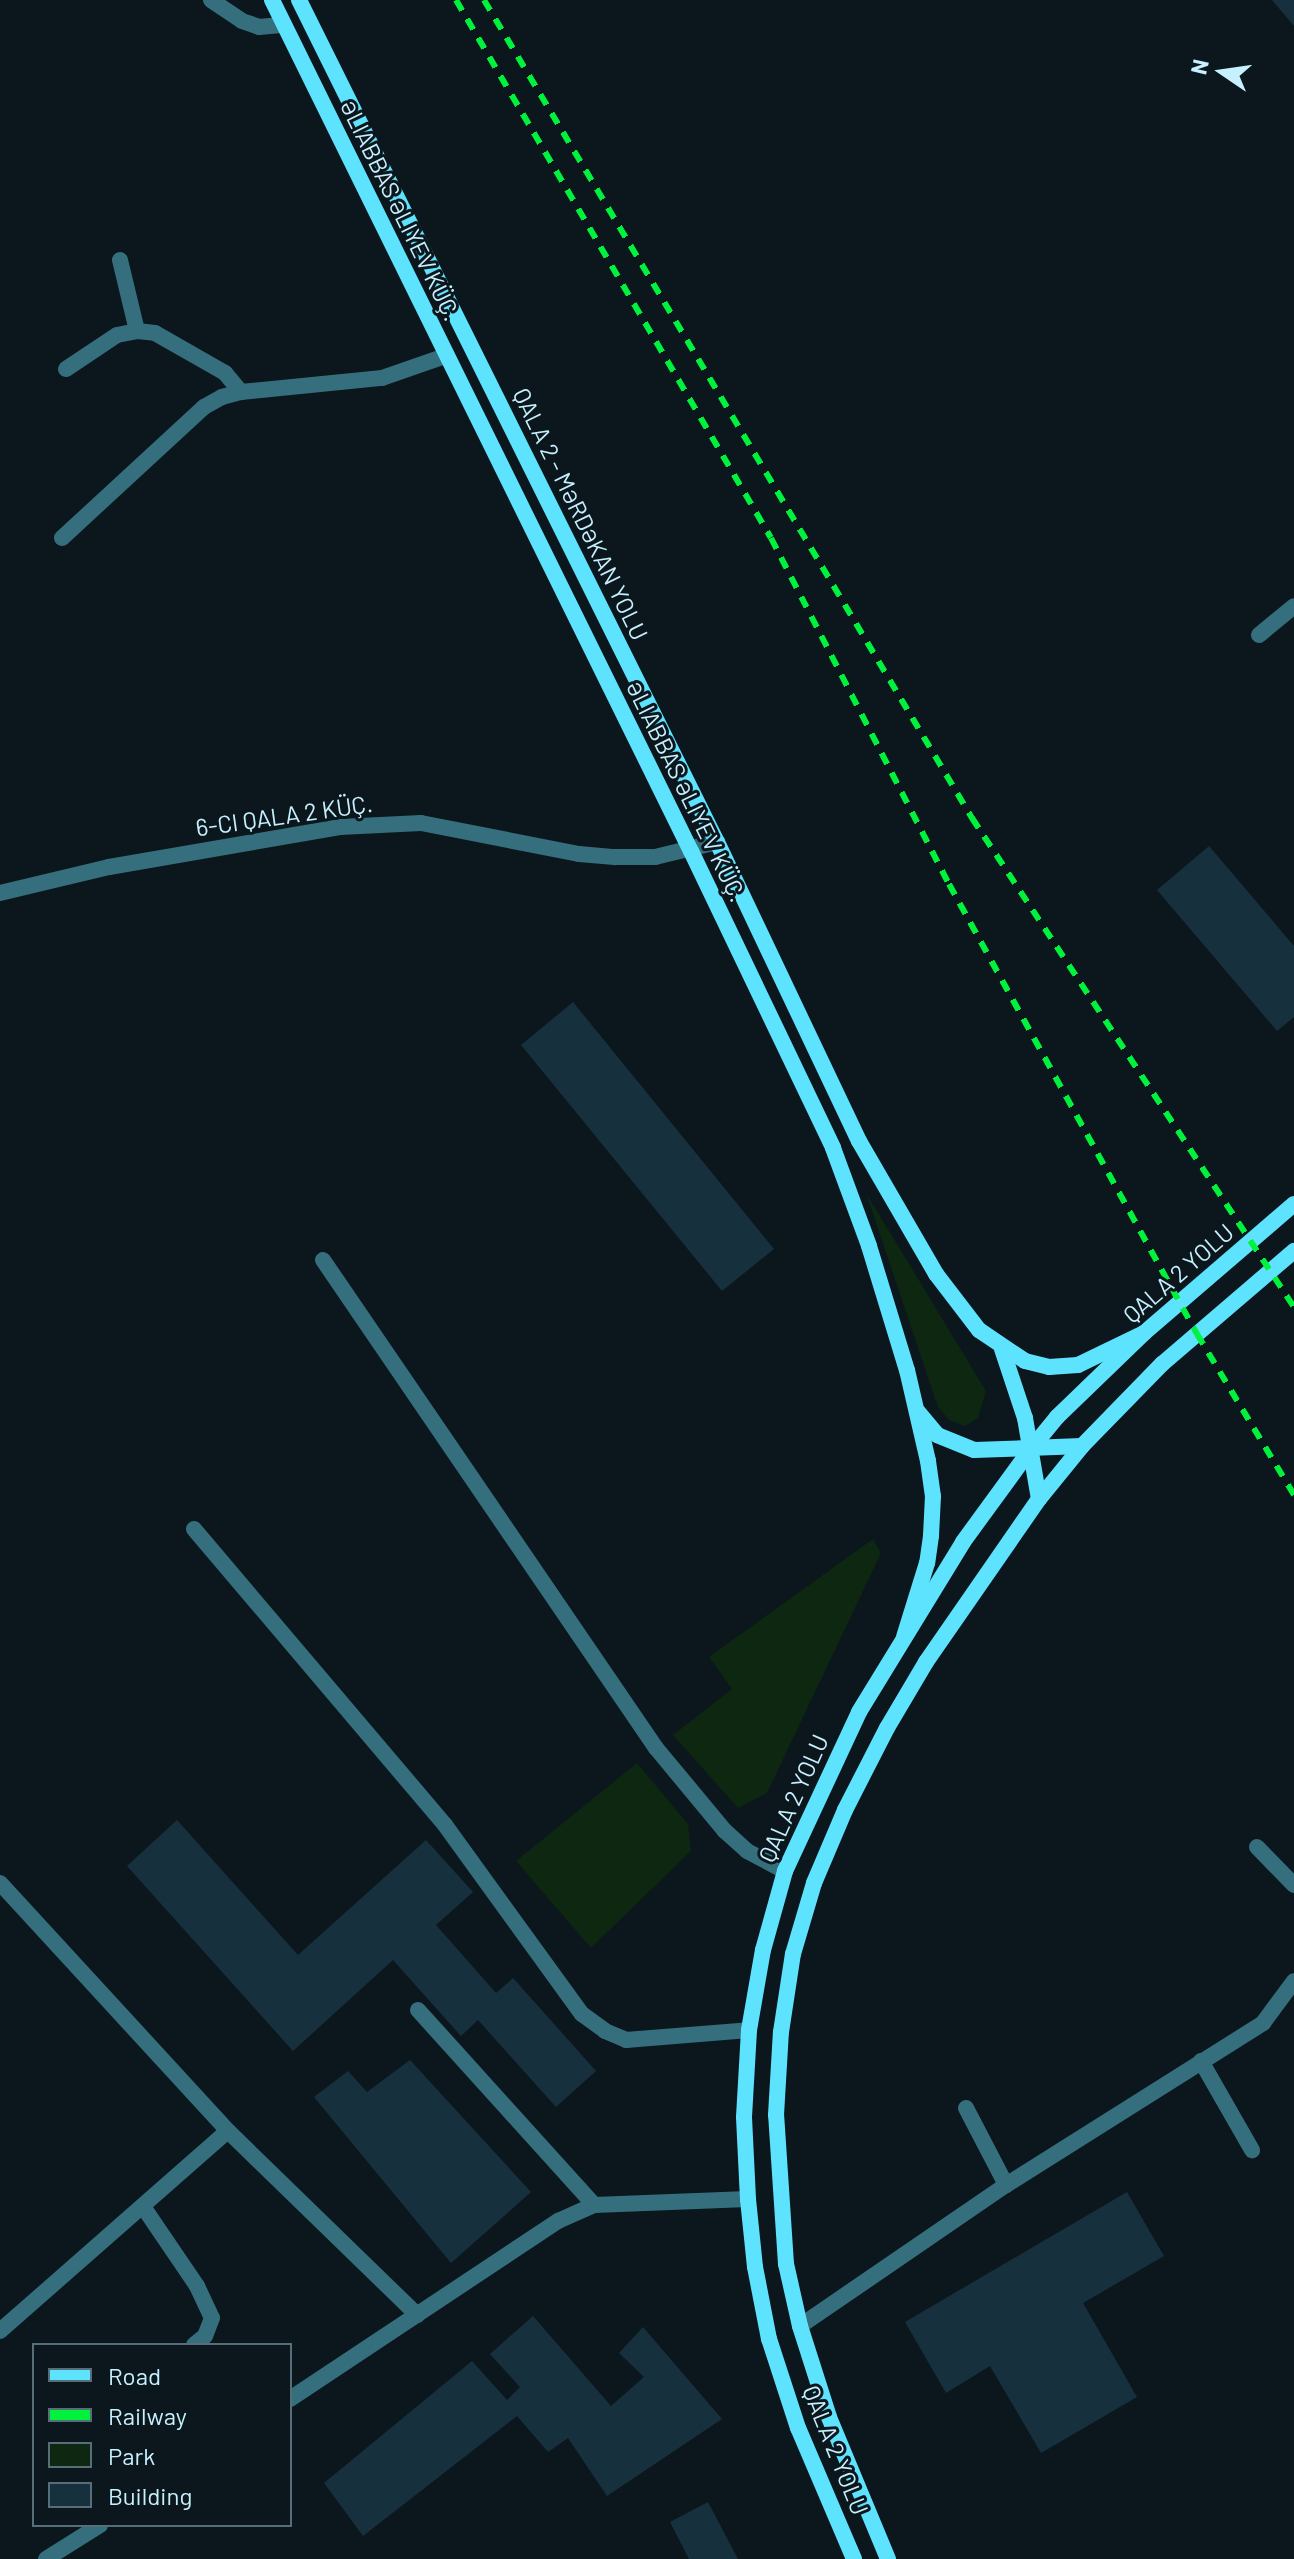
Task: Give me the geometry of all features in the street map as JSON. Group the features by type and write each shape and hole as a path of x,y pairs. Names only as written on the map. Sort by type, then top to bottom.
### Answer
{"main road":[{"name":"ƏLIABBAS ƏLIYEV KÜÇ.","path":"272,0 691,851 833,1148 869,1246 917,1410 928,1461 933,1516 927,1563 904,1637"},
{"name":"QALA 2 - MƏRDƏKAN YOLU","path":"299,0 717,842 859,1141 936,1274 979,1330 1002,1349"},
{"name":"QALA 2 YOLU","path":"854,2559 798,2428 769,2339 755,2267 748,2199 744,2117 749,2030 763,1950 785,1871 859,1712 963,1542 1030,1450 1057,1417 1144,1333 1294,1204"},
{"name":"QALA 2 YOLU","path":"888,2559 829,2417 800,2326 786,2264 776,2115 781,2032 793,1954 814,1883 845,1810 887,1728 942,1638 1039,1499 1082,1446 1162,1364 1294,1251"},
{"path":"1002,1349 1025,1361 1049,1367 1078,1365 1144,1333"},
{"path":"1002,1349 1025,1418 1039,1499"},
{"path":"917,1410 937,1435 974,1450 1082,1446"}],"street":[{"path":"211,0 251,24 270,28 284,25"},
{"path":"120,260 137,331"},
{"path":"66,369 117,335 137,331 155,333 225,373 241,392"},
{"path":"62,538 204,407 241,392 382,378 445,356"},
{"path":"1259,635 1294,606"},
{"path":"0,893 109,867 249,842 383,824 448,826 579,854 615,857 655,857 691,851 717,842"},
{"path":"323,1260 656,1748 725,1831 747,1851 785,1871"},
{"path":"194,1529 445,1825 582,2014 605,2031 626,2040 749,2030"},
{"path":"1257,1847 1294,1885"},
{"path":"0,1883 228,2131 417,2315"},
{"path":"800,2326 1006,2185 1263,2023 1294,1981"},
{"path":"418,2010 594,2205"},
{"path":"1201,2061 1252,2150"},
{"path":"966,2108 1006,2185"},
{"path":"0,2331 144,2208 228,2131"},
{"path":"292,2398 558,2221 594,2205 748,2199"},
{"path":"144,2208 197,2286 212,2318 205,2336 196,2343"},
{"path":"46,2559 97,2527"}],"green space":[{"path":"866,1193 986,1391 978,1418 965,1426 949,1420 938,1407"},
{"path":"873,1539 881,1553 767,1793 738,1808 673,1735 732,1689 709,1657"},
{"path":"637,1763 688,1824 691,1851 591,1948 516,1861"}],"building":[{"path":"1272,0 1294,0 1294,26"},
{"path":"1209,846 1294,946 1294,1017 1277,1031 1157,890"},
{"path":"573,1002 774,1249 722,1291 521,1045"},
{"path":"177,1820 298,1955 426,1840 473,1892 436,1925 496,1993 513,1978 596,2071 556,2107 478,2020 461,2036 393,1960 293,2051 127,1866"},
{"path":"410,2060 531,2192 451,2263 314,2097 348,2071 367,2092"},
{"path":"1127,2192 1164,2256 1083,2303 1137,2397 1041,2453 990,2366 946,2393 905,2322"},
{"path":"533,2316 611,2406 644,2377 619,2353 643,2327 722,2419 607,2496 568,2438 548,2452 517,2416 363,2536 324,2483 472,2361 507,2400 520,2387 490,2354"},
{"path":"708,2502 738,2559 689,2559 670,2522"}],"railway":[{"path":"456,0 771,538 949,884 1197,1334 1294,1495"},
{"path":"484,0 972,818 1294,1307"}]}
